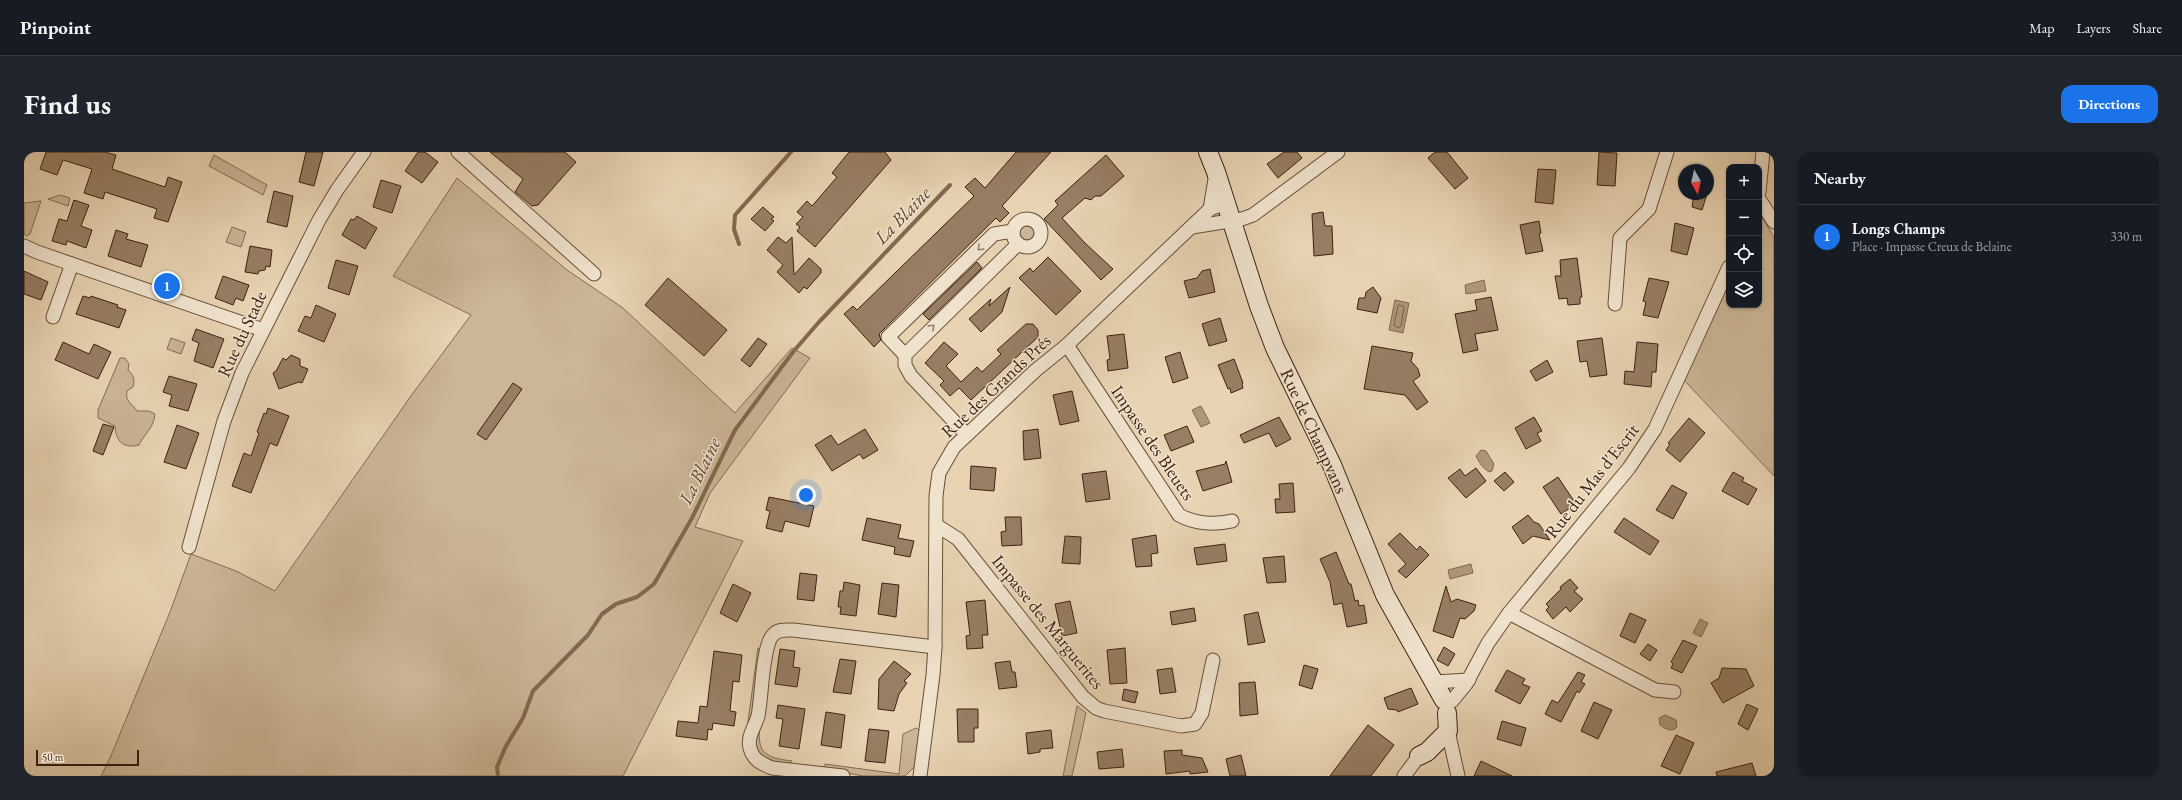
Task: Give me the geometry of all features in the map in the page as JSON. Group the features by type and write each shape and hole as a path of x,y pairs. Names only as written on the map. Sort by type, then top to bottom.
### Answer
{"street":[{"name":"Rue du Stade","path":"189,547 229,406 242,373 323,214 337,190 364,152"},
{"path":"458,152 594,274"},
{"name":"Rue de Champvans","path":"1208,152 1216,172 1218,206 1231,221 1259,306 1276,348 1332,465 1385,595 1434,682 1446,707 1448,731 1458,776"},
{"path":"1192,227 1231,221 1253,215 1338,152"},
{"path":"1616,304 1620,238 1649,209 1667,152"},
{"path":"1762,168 1764,152"},
{"path":"1760,200 1774,222"},
{"name":"Rue des Grands Prés","path":"920,776 933,675 935,647 936,525 937,485 939,473 954,447 966,434 1036,370 1067,345 1192,227 1218,206"},
{"path":"1027,219 1036,222 1040,229 1040,239 1034,246 1024,247 1018,244 1014,238 1013,231 1019,222 1027,219"},
{"path":"966,434 911,376 905,365 905,355 888,337 994,234 1013,231"},
{"path":"905,355 1018,244"},
{"path":"24,246 263,330"},
{"path":"53,317 72,264"},
{"name":"Rue du Mas d'Escrit","path":"1446,707 1469,680 1488,643 1509,612 1629,468 1655,429 1727,272"},
{"name":"Impasse des Bleuets","path":"1067,345 1179,515 1191,520 1219,524 1232,521"},
{"name":"Impasse des Marguerites","path":"936,525 958,538 1083,697 1096,708 1181,726 1195,724 1202,714 1213,660"},
{"path":"1509,612 1655,690 1674,692"},
{"path":"843,776 772,768 762,764 752,754 749,738 758,716 766,652 773,635 779,631 793,630 935,647"},
{"path":"1434,682 1469,680"},
{"path":"1423,754 1422,748 1438,727 1446,707"},
{"path":"1404,776 1423,754 1448,731"},
{"path":"1423,754 1439,750 1454,758"}],"shaded area":[{"path":"214,155 267,185 263,195 209,166"},
{"path":"457,178 567,270 623,308 735,413 792,348 810,358 710,493 695,527 743,541 623,776 101,776 110,758 170,612 191,554 236,571 275,591 413,393 471,315 393,276"},
{"path":"60,195 70,198 68,206 48,199"},
{"path":"41,201 30,234 26,236 24,234 24,203"},
{"path":"1762,218 1774,237 1774,476 1683,379 1726,289 1726,308 1762,308"},
{"path":"1024,226 1030,226 1034,230 1034,236 1030,240 1024,240 1020,236 1020,230"},
{"path":"232,227 246,232 241,247 226,242"},
{"path":"171,338 185,343 181,354 167,349"},
{"path":"120,358 125,358 129,364 128,370 134,378 133,387 127,391 128,400 137,411 149,411 155,414 151,427 139,445 129,446 121,443 117,436 115,426 98,418 98,410"},
{"path":"758,648 761,650 754,717 747,729"},
{"path":"1077,706 1086,713 1072,776 1063,776"},
{"path":"760,725 760,742 765,753 776,758 792,761 790,765 769,762 759,756 753,737"},
{"path":"916,728 921,731 917,764 905,776 863,776 825,769 825,764 899,774 903,734"}],"water":[{"path":"1484,280 1486,291 1466,294 1465,285"},
{"path":"1395,300 1409,303 1403,333 1389,330"},
{"path":"1201,406 1210,423 1201,427 1192,410"},
{"path":"1481,450 1486,451 1494,464 1492,471 1489,472 1485,469 1477,459 1476,456"},
{"path":"1471,564 1473,573 1450,579 1448,570"},
{"path":"1700,619 1708,623 1701,637 1693,633"},
{"path":"1665,715 1676,720 1677,727 1675,729 1666,729 1660,725 1659,718"}],"building":[{"path":"46,152 105,152 116,155 112,169 165,187 168,177 182,182 168,222 154,218 157,209 105,192 103,199 84,193 92,169 63,160 57,175 40,169"},
{"path":"306,152 323,152 314,186 299,182"},
{"path":"418,152 425,152 438,162 422,183 405,171"},
{"path":"490,152 565,152 576,162 538,205 532,206 515,192 523,179"},
{"path":"849,152 885,152 891,160 815,247 797,231 800,227 796,224 803,217 797,212 807,201 812,206 825,191 837,177 832,173"},
{"path":"1016,152 1051,152 1002,206 1009,213 1000,222 996,218 879,334 881,340 874,347 844,314 853,306 857,310 974,196 965,187 975,178 985,188"},
{"path":"1284,152 1297,152 1302,158 1278,178 1267,164"},
{"path":"1435,152 1447,152 1468,178 1455,189 1428,158"},
{"path":"1599,152 1617,153 1615,186 1597,185"},
{"path":"1106,155 1124,176 1101,196 1095,196 1091,200 1085,198 1062,218 1085,243 1113,269 1101,280 1044,219 1058,205 1055,201"},
{"path":"1538,169 1556,170 1553,204 1535,202"},
{"path":"381,180 401,186 392,213 373,207"},
{"path":"274,191 293,196 287,227 267,222"},
{"path":"74,200 89,205 81,226 92,230 86,248 67,241 66,245 52,241 59,219 67,221"},
{"path":"1693,200 1705,200 1702,210 1692,207"},
{"path":"763,207 774,217 771,219 774,221 765,231 751,219"},
{"path":"1323,212 1325,226 1332,226 1333,254 1314,256 1312,214"},
{"path":"357,216 377,228 365,249 342,235 351,219 354,220"},
{"path":"1539,221 1541,233 1539,234 1543,251 1526,254 1520,225"},
{"path":"1675,223 1694,228 1687,255 1671,251"},
{"path":"116,230 128,234 126,239 148,245 141,267 108,256"},
{"path":"778,237 786,243 792,237 794,275 809,258 821,269 821,273 807,289 804,287 799,293 777,272 783,265 767,250"},
{"path":"250,246 272,250 270,267 266,266 265,270 259,271 258,274 245,272"},
{"path":"1048,257 1081,291 1056,315 1019,278 1030,268 1033,272"},
{"path":"1577,258 1582,297 1580,297 1580,304 1568,305 1567,298 1559,299 1555,276 1561,276 1560,260"},
{"path":"336,260 358,266 349,295 328,288"},
{"path":"977,262 982,268 929,320 923,314"},
{"path":"1210,269 1215,292 1189,298 1184,281 1197,278 1202,271"},
{"path":"24,271 48,282 41,300 24,294"},
{"path":"223,276 249,285 243,301 236,298 233,305 215,298"},
{"path":"668,278 727,330 704,356 645,305"},
{"path":"1649,278 1669,282 1658,318 1643,315 1646,302 1643,301"},
{"path":"1010,287 1002,312 981,332 969,319 991,299 989,306"},
{"path":"1373,287 1381,298 1377,313 1357,309 1359,298 1365,298 1366,292"},
{"path":"83,296 90,298 91,296 118,305 117,307 126,310 119,328 76,314"},
{"path":"1491,297 1498,330 1475,334 1478,350 1463,353 1455,314 1477,310 1475,300"},
{"path":"316,305 336,314 324,342 298,331 305,316 311,318"},
{"path":"1220,318 1227,341 1209,346 1202,324"},
{"path":"1026,324 1033,324 1038,330 1038,337 971,400 959,388 950,396 940,385 944,381 925,363 944,342 958,354 946,366 961,382 977,367 982,372 1001,354 997,350"},
{"path":"196,329 224,339 213,368 194,361 199,343 192,340"},
{"path":"1124,334 1128,368 1108,371 1107,360 1110,359 1107,336"},
{"path":"758,338 767,344 750,367 741,360"},
{"path":"1602,338 1607,375 1590,377 1587,361 1580,362 1577,341"},
{"path":"63,342 89,354 94,344 111,352 98,379 55,360"},
{"path":"1637,342 1658,344 1656,372 1652,372 1651,387 1624,384 1625,371 1634,372"},
{"path":"1372,346 1413,353 1411,361 1418,369 1420,376 1413,381 1428,402 1417,410 1405,395 1364,389"},
{"path":"1180,352 1188,378 1173,383 1165,357"},
{"path":"291,355 300,359 300,366 308,369 302,383 299,382 279,389 273,373 276,371 283,358 286,360"},
{"path":"1234,359 1243,383 1243,388 1231,393 1218,365"},
{"path":"1547,360 1553,372 1536,381 1530,371"},
{"path":"169,376 197,384 188,411 169,406 172,395 163,392"},
{"path":"513,383 522,389 486,440 477,434"},
{"path":"1072,391 1079,421 1060,425 1053,395"},
{"path":"268,408 289,416 277,446 270,443 251,493 232,486 244,453 251,456 259,433 257,432 264,413 266,414"},
{"path":"1279,417 1291,439 1276,447 1269,433 1244,443 1240,435"},
{"path":"1534,417 1542,431 1537,433 1541,441 1526,449 1515,428"},
{"path":"1689,418 1705,433 1680,462 1666,450 1670,444 1668,443"},
{"path":"103,424 114,427 103,455 93,451"},
{"path":"177,425 199,433 186,469 164,462"},
{"path":"1187,426 1194,442 1171,451 1164,435"},
{"path":"865,429 878,450 863,459 860,454 832,471 815,445 831,435 838,445"},
{"path":"1038,429 1041,458 1024,460 1023,431"},
{"path":"1226,461 1232,482 1203,491 1196,471 1225,464"},
{"path":"971,466 996,468 994,491 970,489"},
{"path":"1476,468 1486,481 1466,498 1448,478 1460,469 1465,476"},
{"path":"1106,471 1110,499 1086,502 1082,474"},
{"path":"1505,472 1514,482 1504,491 1494,481"},
{"path":"1733,472 1744,478 1742,481 1757,489 1748,505 1722,491"},
{"path":"1558,477 1576,504 1561,514 1543,487"},
{"path":"1293,483 1295,512 1276,513 1275,499 1280,499 1279,484"},
{"path":"1672,485 1687,493 1673,519 1656,510"},
{"path":"769,497 814,506 809,527 785,521 782,532 766,528 770,511 766,510"},
{"path":"1528,515 1534,522 1539,524 1550,540 1533,536 1523,544 1512,527"},
{"path":"1005,517 1021,517 1022,545 1002,546 1001,532 1006,531"},
{"path":"867,518 901,525 898,538 914,541 910,557 894,554 895,547 862,540"},
{"path":"1624,518 1659,541 1650,555 1614,532"},
{"path":"1400,533 1417,550 1420,546 1429,555 1406,578 1398,571 1406,564 1388,544"},
{"path":"1156,535 1158,553 1151,554 1152,566 1136,567 1132,539"},
{"path":"1065,536 1081,537 1080,564 1062,563"},
{"path":"1225,544 1227,561 1197,565 1194,548"},
{"path":"1336,552 1349,584 1351,584 1355,601 1358,600 1359,606 1364,605 1367,623 1347,627 1342,603 1334,605 1330,582 1320,559"},
{"path":"1284,556 1286,582 1267,583 1263,558"},
{"path":"800,573 817,575 814,601 797,599"},
{"path":"1570,579 1578,588 1574,591 1583,599 1570,612 1566,607 1553,619 1546,610 1549,607 1546,604 1561,589 1560,587"},
{"path":"844,582 860,585 856,616 840,614 841,607 838,607 840,591 843,591"},
{"path":"882,583 899,585 896,617 878,614"},
{"path":"733,584 751,593 737,622 720,613"},
{"path":"1446,586 1451,602 1457,599 1476,605 1474,611 1465,619 1460,618 1453,638 1433,631"},
{"path":"985,600 988,635 982,635 983,648 967,649 966,636 970,635 966,602"},
{"path":"1070,601 1077,633 1062,636 1055,604"},
{"path":"1194,608 1196,621 1172,625 1170,612"},
{"path":"1258,612 1265,642 1248,645 1244,615"},
{"path":"1630,613 1646,620 1635,643 1620,636"},
{"path":"1683,640 1697,646 1682,673 1671,668 1673,664 1671,662"},
{"path":"1648,644 1657,650 1650,661 1640,654"},
{"path":"1444,647 1455,654 1448,666 1437,660"},
{"path":"1125,648 1127,683 1110,684 1107,650"},
{"path":"780,649 795,651 793,667 800,668 797,687 775,684"},
{"path":"714,651 742,655 739,682 733,681 730,711 736,712 734,726 713,723 712,730 708,729 707,740 676,736 678,721 698,723 700,706 707,707"},
{"path":"840,659 856,661 851,694 833,692"},
{"path":"894,661 911,674 904,681 907,683 899,694 894,711 878,709 879,679"},
{"path":"1010,661 1012,672 1015,672 1017,687 999,689 995,663"},
{"path":"1304,665 1318,669 1312,689 1299,685"},
{"path":"1172,668 1176,692 1160,694 1157,670"},
{"path":"1722,668 1746,669 1754,686 1723,703 1711,683 1719,678"},
{"path":"1507,670 1525,679 1522,684 1530,687 1520,704 1495,691"},
{"path":"1578,672 1585,675 1581,682 1585,684 1579,693 1577,691 1561,722 1545,714 1552,700 1558,703"},
{"path":"1255,682 1258,714 1240,716 1239,683"},
{"path":"1411,688 1418,704 1398,712 1397,710 1388,709 1384,698"},
{"path":"1124,689 1138,692 1135,703 1122,700"},
{"path":"1594,702 1612,710 1598,739 1581,731"},
{"path":"1747,704 1758,709 1748,730 1738,724"},
{"path":"778,705 805,709 799,749 779,746 783,719 776,718"},
{"path":"957,709 978,709 978,728 974,728 974,742 958,742"},
{"path":"826,712 845,715 841,748 821,745"},
{"path":"1502,721 1526,728 1521,746 1497,739"},
{"path":"1368,725 1394,745 1371,776 1330,776"},
{"path":"869,729 889,731 885,763 865,761"},
{"path":"1051,730 1053,748 1040,749 1040,752 1028,754 1026,733"},
{"path":"1676,735 1694,743 1680,774 1661,766"},
{"path":"1122,749 1124,767 1099,769 1097,752"},
{"path":"1182,750 1182,755 1202,758 1208,772 1190,774 1190,771 1166,774 1164,751"},
{"path":"1241,755 1246,776 1230,776 1226,759"},
{"path":"1481,761 1512,776 1474,776"},
{"path":"1752,763 1756,776 1717,776 1716,772"}],"waterway":[{"name":"La Blaine","path":"739,244 734,229 735,215 791,152"},
{"name":"La Blaine","path":"498,776 497,767 506,746 523,718 533,691 588,635 602,614 616,604 637,597 654,584 692,518 735,430 793,352 819,322 950,185"}],"place":[{"name":"Longs Champs","path":"167,286"}]}
